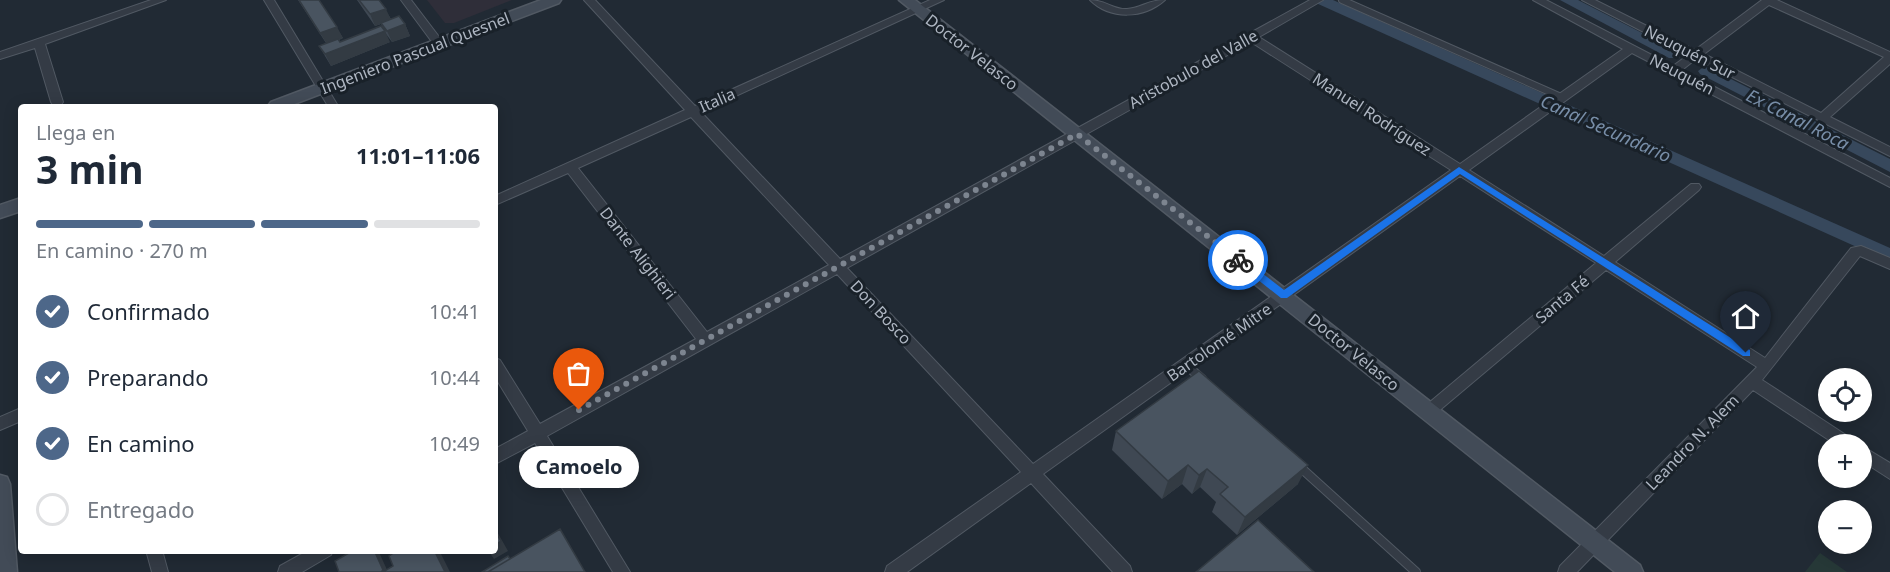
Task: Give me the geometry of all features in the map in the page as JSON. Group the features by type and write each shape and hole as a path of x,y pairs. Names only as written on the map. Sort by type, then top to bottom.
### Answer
{"main road":[{"name":"Ingeniero Pascual Quesnel","path":"281,104 554,0"},
{"name":"Doctor Velasco","path":"912,5 1632,572"},
{"path":"0,212 18,205"},
{"path":"0,484 4,565"}],"street":[{"path":"0,56 161,0"},
{"path":"269,0 332,104"},
{"path":"406,0 439,44"},
{"name":"Don Bosco","path":"589,0 1124,572"},
{"name":"Italia","path":"498,200 693,111 912,5 939,0"},
{"path":"1095,0 1121,14 1137,11 1160,0"},
{"name":"Neuquén","path":"1538,0 1890,183"},
{"name":"Neuquén Sur","path":"1587,0 1890,152"},
{"path":"1675,70 1769,0 1890,57 1822,118"},
{"name":"Aristobulo del Valle","path":"498,455 1313,2"},
{"name":"Manuel Rodríguez","path":"1251,37 1767,366"},
{"path":"39,43 57,102"},
{"name":"Bartolomé Mitre","path":"893,572 1632,48"},
{"name":"Dante Alighieri","path":"570,167 705,340"},
{"name":"Santa Fé","path":"1429,411 1695,187"},
{"name":"Leandro N. Alem","path":"1566,572 1767,366 1856,251 1890,264"},
{"path":"498,369 622,572"},
{"path":"1752,381 1832,434"},
{"path":"0,424 18,415"},
{"path":"1872,460 1890,472"},
{"path":"155,554 160,572"},
{"path":"286,572 318,554"}],"lane":[{"path":"1342,0 1561,97"},
{"path":"1186,365 1213,389"},
{"path":"1292,460 1416,572"}],"shaded area":[{"path":"427,0 512,0 454,23 445,23"},
{"path":"1821,554 1847,572 1805,572"}],"building":[{"path":"299,0 319,0 337,27 320,33"},
{"path":"359,0 379,0 386,9 370,14"},
{"path":"399,16 405,24 387,31 381,23"},
{"path":"381,26 385,31 325,54 319,46 338,39 340,42"},
{"path":"1199,371 1308,465 1245,517 1220,494 1228,487 1207,469 1199,475 1188,465 1168,481 1116,431"},
{"path":"1258,520 1314,572 1196,572"},
{"path":"560,529 585,572 488,572"},
{"path":"347,554 376,554 383,570 381,572 339,572 335,561"},
{"path":"392,554 436,554 445,572 383,572 393,566 389,556"},
{"path":"508,556 510,559 488,572 482,572"}],"waterway":[{"name":"Canal Secundario","path":"1321,0 1890,255"},
{"name":"Ex Canal Roca","path":"1567,0 1674,55"},
{"name":"Ex Canal Roca","path":"1705,71 1890,166"}],"way so far":[{"path":"579,410 1077,134 1238,260"}],"place":[{"name":"Camoelo","path":"579,410"}],"route":[{"path":"1238,260 1284,296 1459,170 1746,353"}]}
